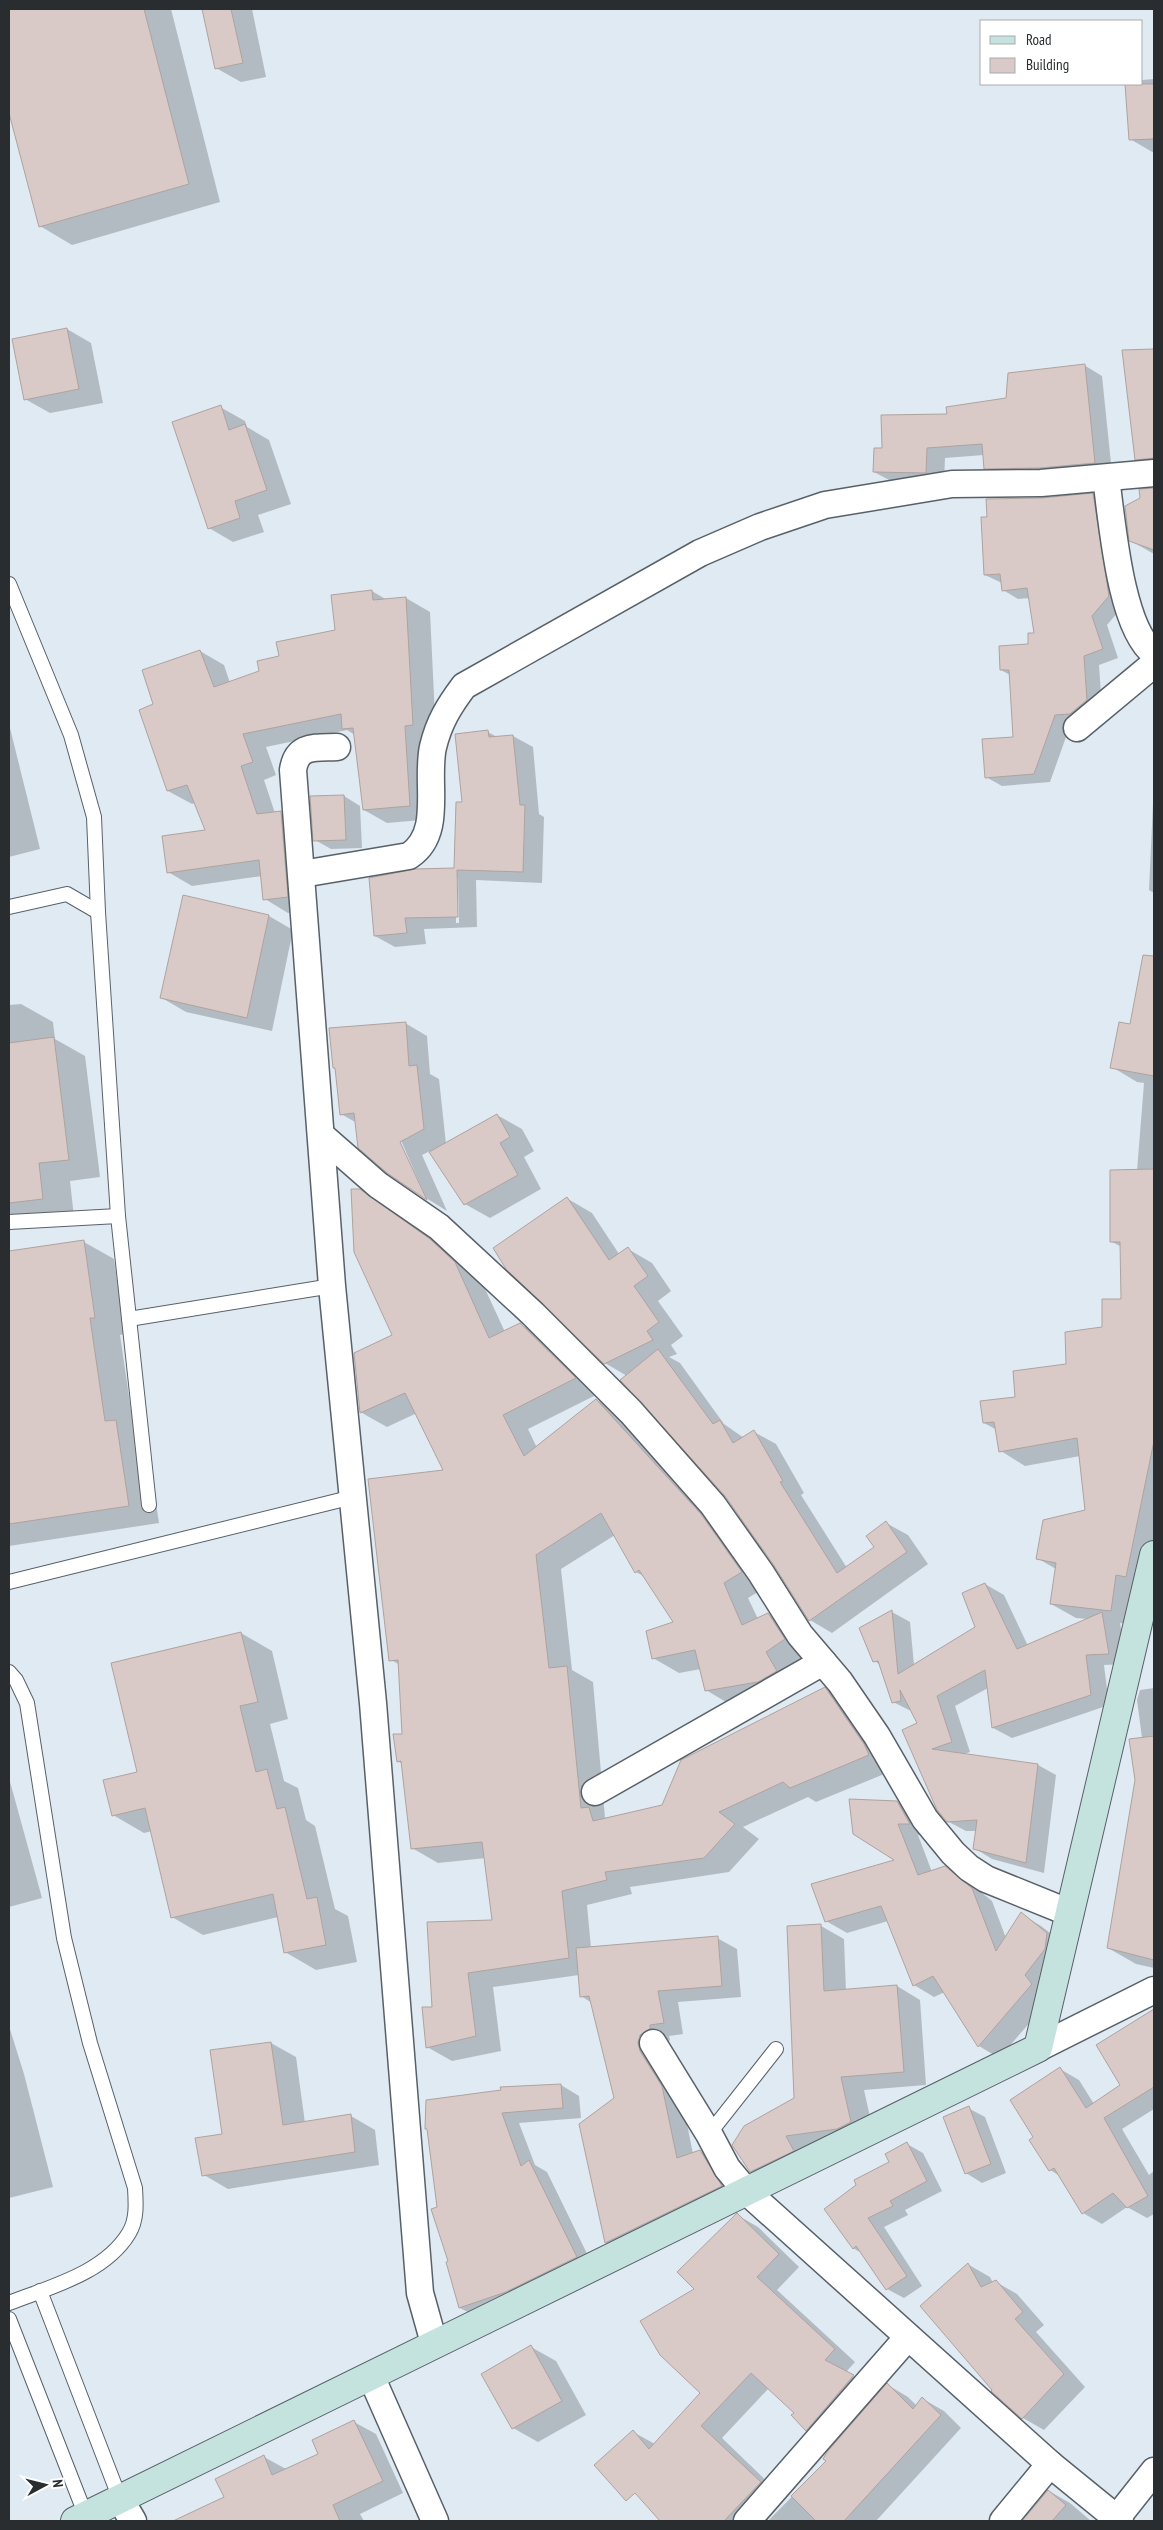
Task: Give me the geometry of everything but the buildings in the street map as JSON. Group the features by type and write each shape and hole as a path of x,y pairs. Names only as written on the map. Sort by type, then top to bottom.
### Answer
{"street":[{"path":"302,874 409,856 420,848 426,838 430,811 433,749 444,713 464,686 700,553 760,527 825,505 952,484 1041,482 1154,473"},
{"path":"1106,478 1128,607 1143,640 1154,653"},
{"path":"1076,728 1154,664"},
{"path":"337,747 312,748 303,751 295,759 293,770 332,1286 374,1703 420,2294 434,2343"},
{"path":"322,1136 378,1185 440,1228 533,1314 631,1412 713,1505 761,1573 800,1635 823,1662 877,1736 925,1819 953,1853 969,1868 986,1879 1070,1914"},
{"path":"1038,2048 1154,1555"},
{"path":"595,1792 823,1662"},
{"path":"80,2518 126,2510 434,2343 1154,1990"},
{"path":"653,2043 709,2134 727,2168 746,2191 1050,2464 1118,2520 1154,2471"},
{"path":"746,2521 908,2337"},
{"path":"372,2376 435,2521"},
{"path":"1003,2521 1050,2464"}],"lane":[{"path":"9,584 71,735 94,817 98,912 118,1216 149,1505"},
{"path":"9,907 68,894 98,912"},
{"path":"9,1222 118,1216"},
{"path":"129,1319 332,1286"},
{"path":"9,1582 353,1497"},
{"path":"9,1672 16,1680 27,1703 66,1948 90,2042 135,2188 136,2213 130,2232 117,2248 94,2267 9,2304"},
{"path":"709,2134 776,2049"},
{"path":"40,2291 126,2510"},
{"path":"9,2319 80,2518"}]}
